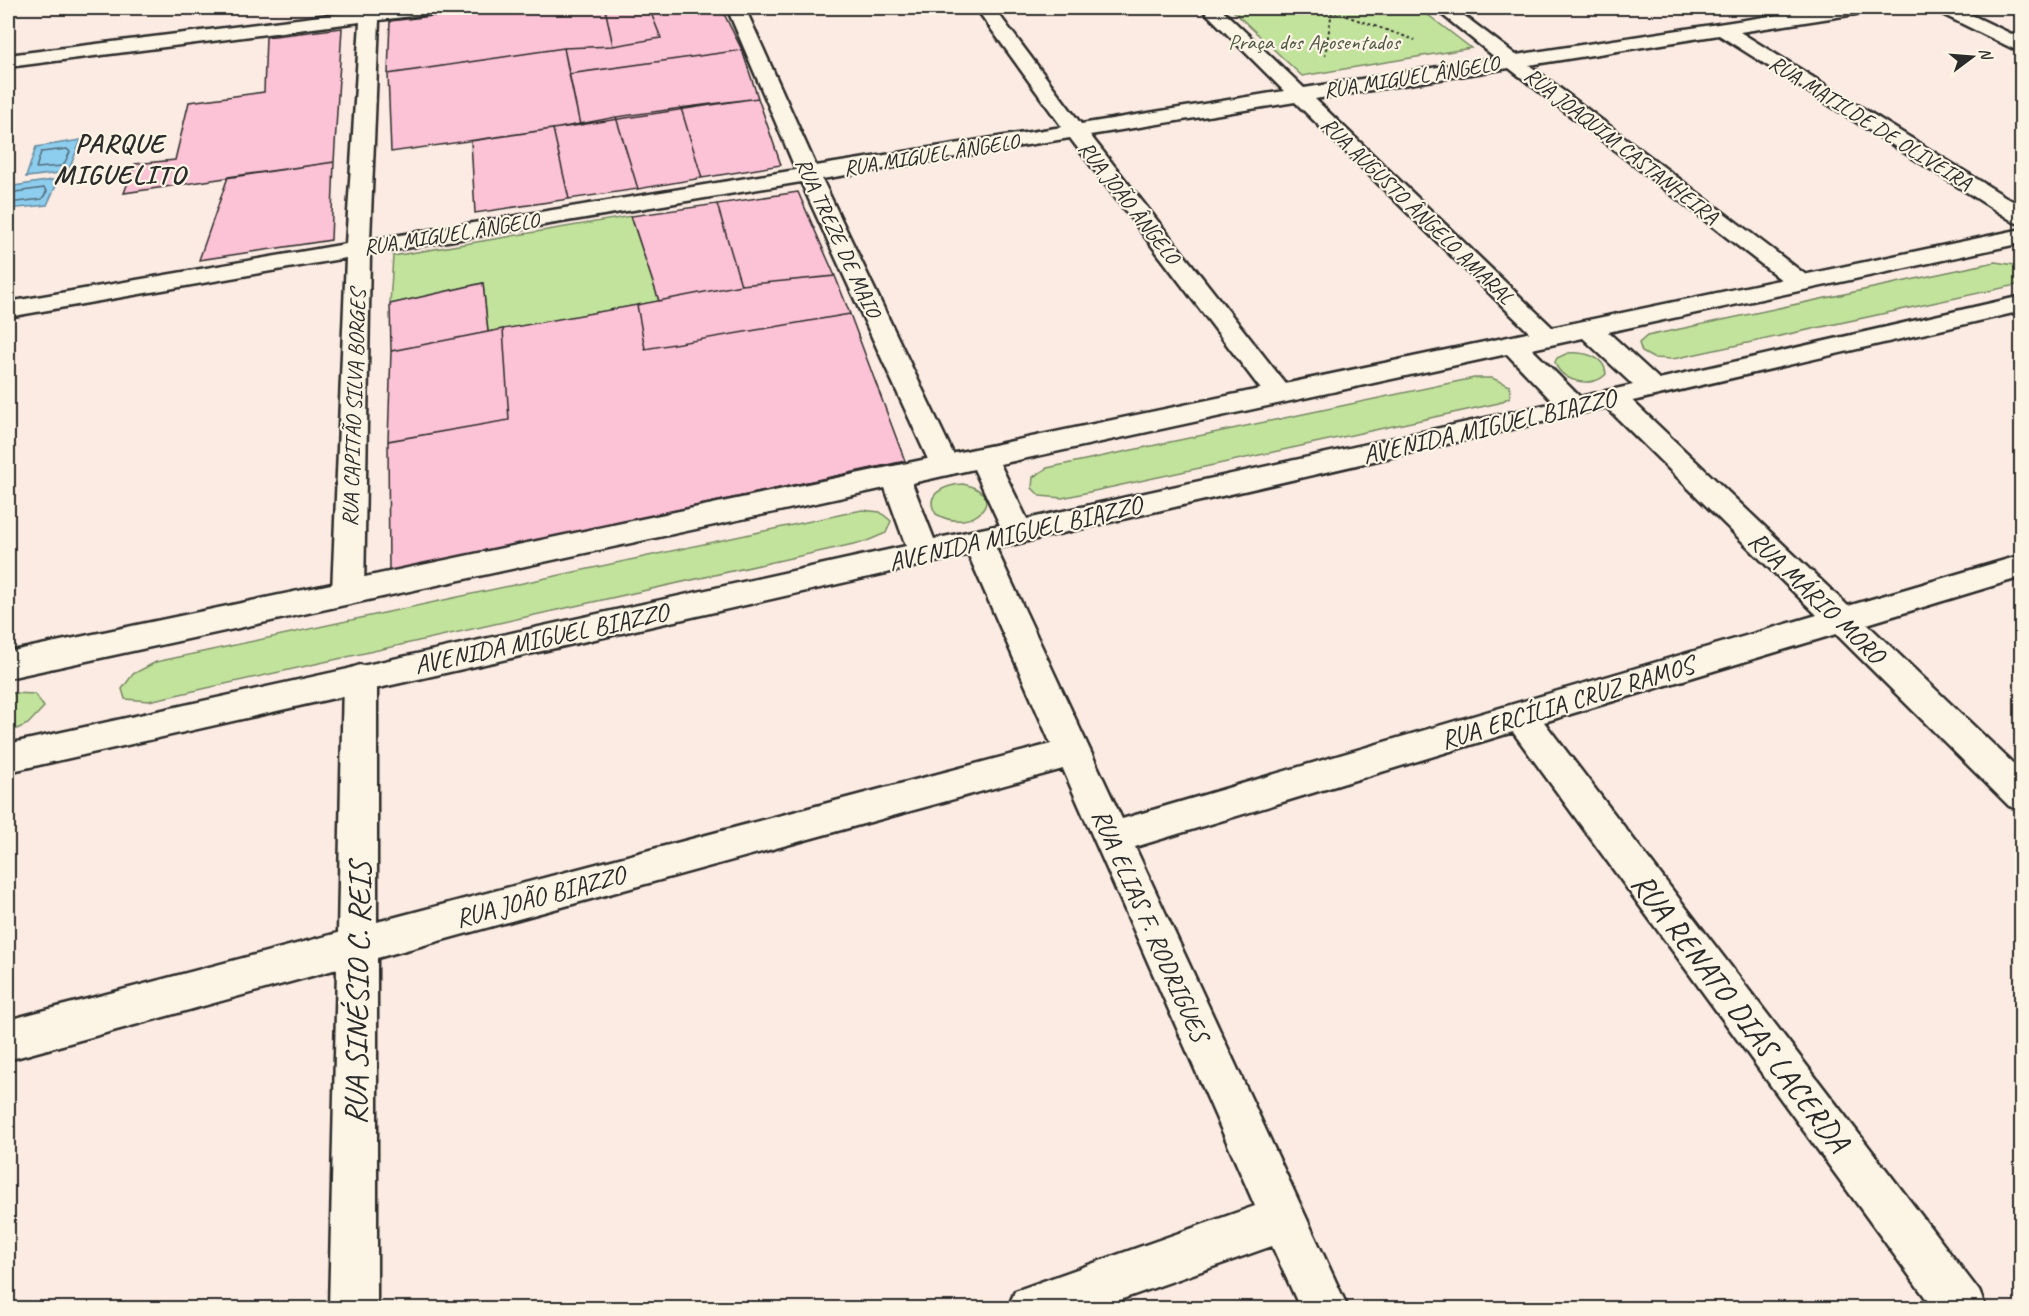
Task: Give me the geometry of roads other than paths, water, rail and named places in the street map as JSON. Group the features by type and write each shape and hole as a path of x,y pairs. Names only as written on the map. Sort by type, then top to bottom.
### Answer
{"street":[{"path":"8,61 370,11 428,8"},
{"name":"RUA TREZE DE MAIO","path":"736,8 809,174 945,466"},
{"name":"RUA JOÃO ÂNGELO","path":"985,8 1075,130 1279,394"},
{"name":"RUA AUGUSTO ÂNGELO AMARAL","path":"1210,8 1548,337"},
{"name":"RUA JOAQUIM CASTANHEIRA","path":"1443,8 1801,283"},
{"name":"RUA MIGUEL ÂNGELO","path":"8,309 358,248 1297,93 1856,8"},
{"path":"1944,8 2022,47"},
{"name":"RUA CAPITÃO SILVA BORGES","path":"348,592 358,248 370,11"},
{"name":"RUA MATILDE DE OLIVEIRA","path":"1721,28 2019,233"},
{"path":"8,665 1801,283 2019,233"},
{"name":"AVENIDA MIGUEL BIAZZO","path":"8,758 1653,390 2022,303"},
{"path":"1588,328 1653,390"},
{"path":"1512,344 1574,407"},
{"name":"RUA MÁRIO MORO","path":"1613,398 2022,795"},
{"path":"982,457 1019,532"},
{"path":"895,476 924,554"},
{"name":"RUA ELIAS F. RODRIGUES","path":"978,542 1324,1308"},
{"name":"RUA ERCÍLIA CRUZ RAMOS","path":"1112,838 2022,566"},
{"name":"RUA SINÉSIO C. REIS","path":"353,1308 360,678"},
{"name":"RUA RENATO DIAS LACERDA","path":"1520,716 1962,1308"},
{"name":"RUA JOÃO BIAZZO","path":"8,1040 1073,752"},
{"path":"1032,1308 1283,1219"}],"water":[{"path":"81,140 68,172 26,177 36,147"},
{"path":"59,179 47,205 8,209 8,187"}],"district":[{"name":"PARQUE MIGUELITO","path":"120,158"}],"park label":[{"name":"Praça dos Aposentados","path":"1314,41"}]}
